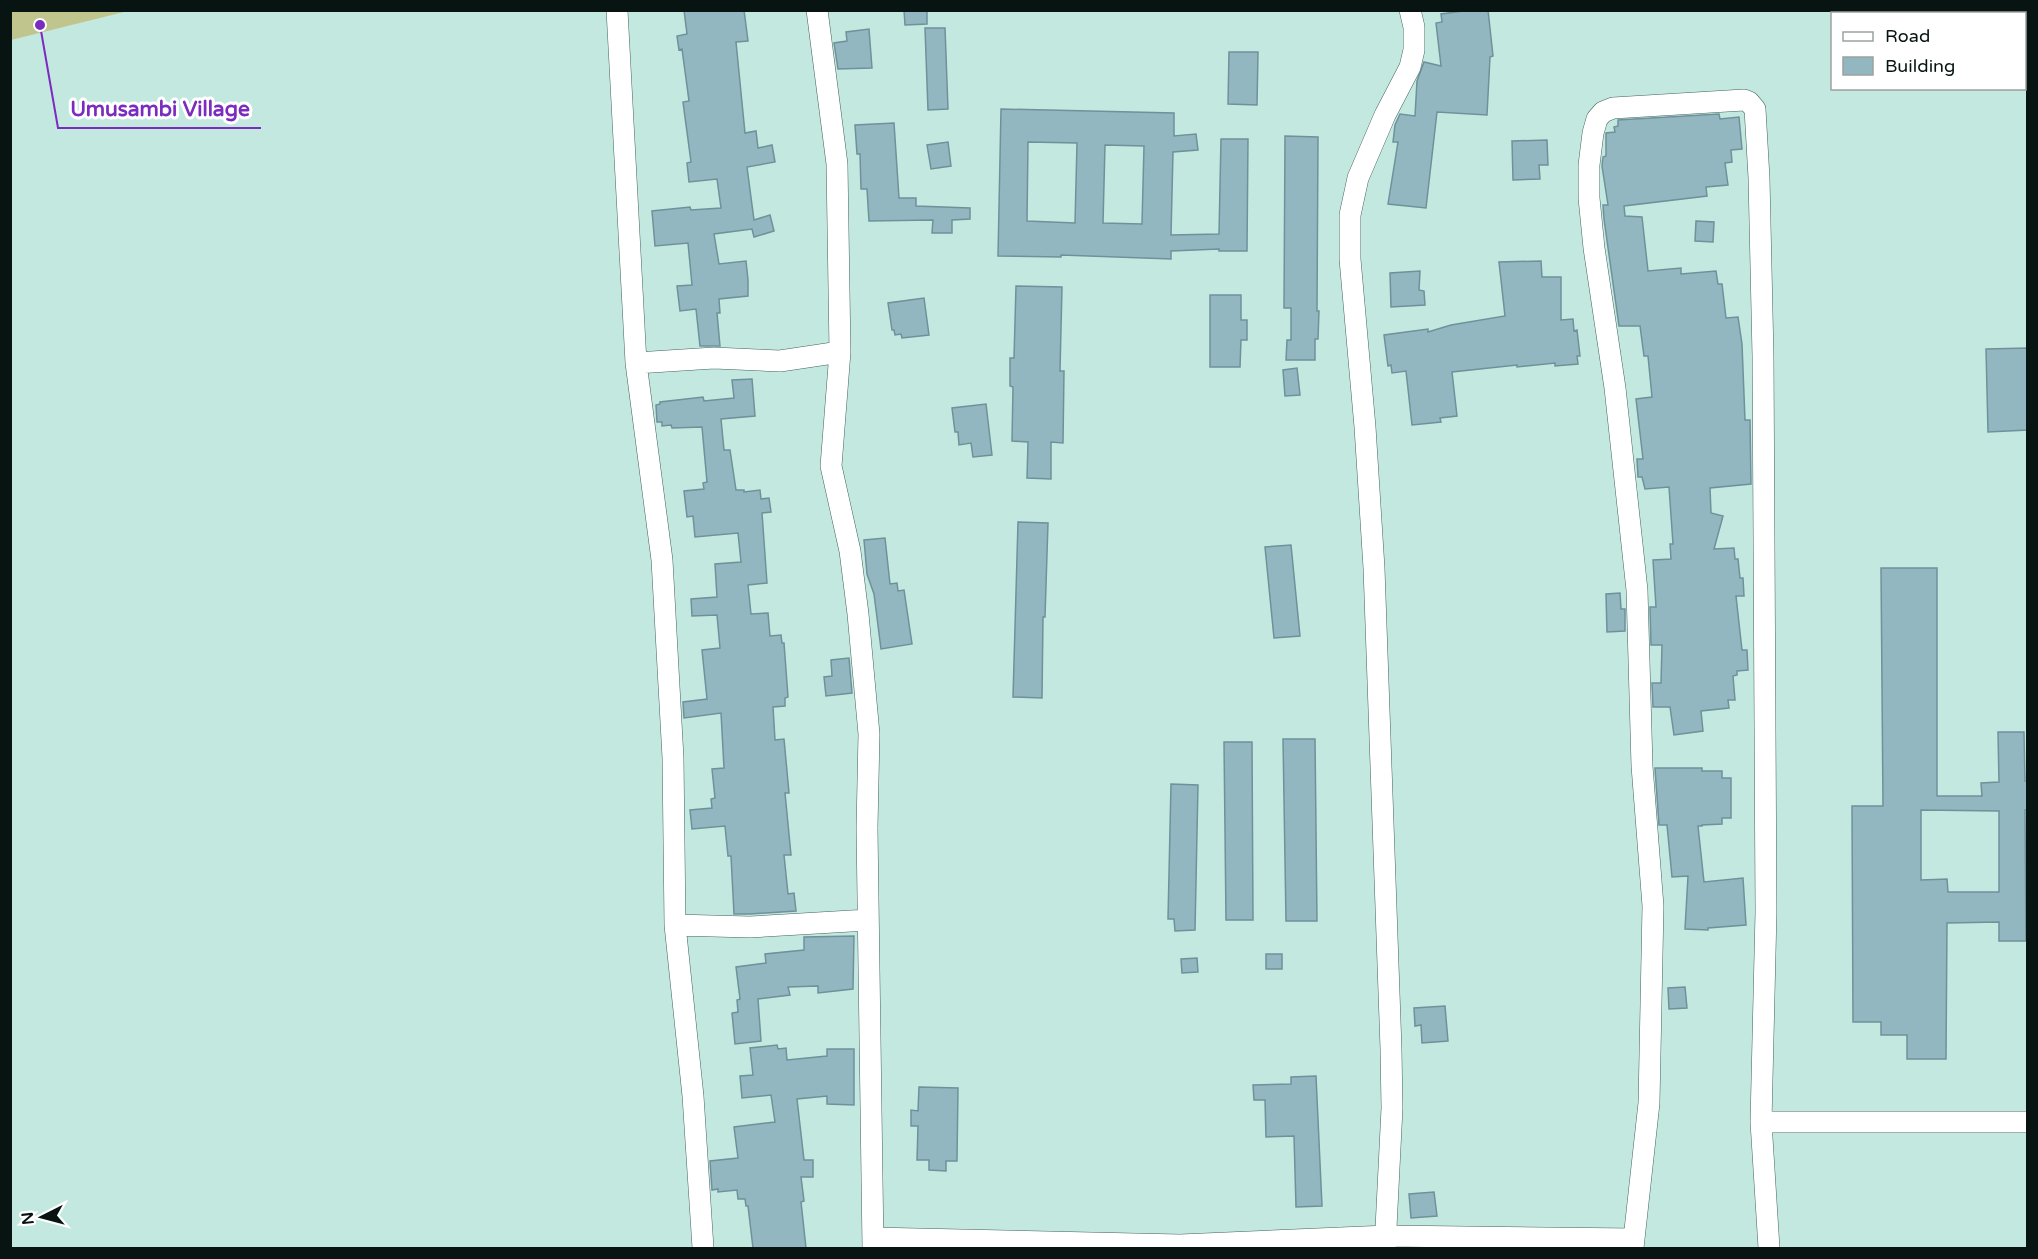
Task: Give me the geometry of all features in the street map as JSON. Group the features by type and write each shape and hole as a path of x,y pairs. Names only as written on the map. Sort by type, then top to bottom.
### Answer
{"street":[{"path":"618,10 636,363 662,560 673,758 675,925 693,1096 703,1248"},
{"path":"817,10 837,164 840,352 831,466 850,551 869,735 867,828 873,1243 1179,1247 1386,1242 1633,1244 1649,1103 1653,906 1642,766 1637,590 1615,388 1594,248 1589,198 1589,165 1593,133 1597,119 1603,112 1613,108 1744,100 1755,109 1760,178 1766,901 1761,1122 1769,1248"},
{"path":"1386,1242 1392,1108 1375,603 1365,428 1350,259 1350,215 1358,178 1385,115 1410,68 1414,50 1414,27 1410,10"},
{"path":"636,363 714,358 780,361 840,352"},
{"path":"675,925 750,927 868,920"},
{"path":"1761,1122 2028,1122"}],"green space":[{"path":"11,10 128,10 128,11 11,40"}],"building":[{"path":"684,10 744,10 748,41 736,42 745,133 756,131 758,148 772,145 775,162 747,167 754,220 770,215 774,231 754,237 752,229 714,234 719,264 746,261 748,280 748,296 719,299 720,313 717,313 720,346 700,346 696,309 680,311 677,286 692,285 688,243 655,246 652,211 690,207 691,210 721,208 717,179 689,182 687,163 691,162 683,102 689,101 682,49 679,50 677,36 687,34"},
{"path":"904,10 927,10 927,24 905,25"},
{"path":"1488,10 1493,56 1490,57 1487,115 1437,112 1426,208 1388,204 1398,142 1393,142 1395,125 1400,114 1415,116 1417,81 1424,62 1441,66 1436,23 1442,22 1441,14"},
{"path":"925,28 945,28 948,109 928,110"},
{"path":"869,29 872,68 838,69 834,43 847,41 846,32"},
{"path":"1229,52 1258,52 1257,105 1228,104"},
{"path":"1001,109 1174,113 1174,136 1196,134 1198,150 1173,152 1171,235 1219,234 1221,139 1248,139 1247,251 1219,251 1219,249 1171,251 1171,259 1061,255 1061,257 998,256","holes":["1028,142 1077,143 1075,223 1027,221","1105,145 1144,146 1142,224 1103,223"]},
{"path":"1719,114 1720,119 1739,117 1742,149 1731,150 1732,162 1725,163 1728,185 1706,187 1707,196 1624,206 1625,216 1642,217 1648,271 1681,268 1681,274 1716,271 1718,284 1722,284 1726,318 1738,317 1742,344 1745,420 1750,420 1751,484 1710,488 1711,513 1723,516 1714,549 1734,548 1740,578 1743,578 1744,596 1736,596 1742,650 1747,650 1748,670 1737,671 1737,675 1733,676 1735,700 1728,700 1729,708 1701,711 1703,731 1674,735 1670,707 1653,707 1652,683 1661,683 1662,645 1651,645 1650,607 1656,607 1653,560 1671,559 1670,544 1673,544 1669,487 1645,489 1642,477 1638,477 1637,459 1643,459 1636,399 1652,397 1648,356 1644,356 1640,326 1619,326 1604,219 1603,205 1608,205 1602,166 1603,157 1606,156 1606,133 1615,132 1614,127 1618,126 1618,120"},
{"path":"894,123 899,198 916,198 916,206 970,208 970,219 952,220 952,233 932,233 933,220 869,221 867,189 861,189 860,154 857,154 855,125"},
{"path":"1285,136 1318,137 1317,311 1319,311 1315,360 1286,360 1287,340 1291,340 1291,308 1284,308"},
{"path":"1547,140 1548,165 1539,165 1540,179 1513,180 1512,141"},
{"path":"948,142 951,166 931,169 927,145"},
{"path":"1696,221 1714,222 1713,242 1695,241"},
{"path":"1541,261 1542,277 1561,277 1561,320 1573,319 1574,331 1577,330 1580,356 1577,356 1578,364 1555,366 1555,363 1517,367 1517,365 1452,372 1457,416 1440,418 1441,422 1412,425 1406,371 1392,373 1391,365 1388,366 1384,335 1428,329 1428,332 1451,325 1505,316 1499,262"},
{"path":"1420,271 1419,290 1424,291 1425,305 1391,307 1390,273"},
{"path":"1016,286 1062,287 1060,371 1064,371 1063,443 1051,442 1051,479 1027,478 1028,442 1012,441 1013,387 1010,386 1010,358 1014,358"},
{"path":"1210,295 1241,295 1241,320 1247,320 1247,340 1241,340 1240,367 1210,367"},
{"path":"924,298 929,335 902,338 901,334 895,335 892,330 888,303"},
{"path":"2028,348 2028,430 1988,432 1986,349"},
{"path":"1297,368 1300,395 1285,396 1283,370"},
{"path":"752,379 755,416 721,419 724,450 730,450 736,490 744,490 744,492 760,490 761,499 769,498 771,512 762,513 767,583 748,585 751,614 768,613 770,636 781,635 782,643 784,643 788,697 785,698 785,706 773,707 775,740 784,739 789,793 785,793 791,855 784,855 788,894 794,893 796,911 734,914 731,856 728,856 725,826 692,829 690,810 712,808 711,799 715,798 712,769 724,768 721,713 684,718 683,702 707,699 702,650 720,648 717,615 692,616 691,599 717,597 715,564 741,562 738,533 695,537 693,516 687,517 684,491 704,489 703,483 707,482 702,427 662,426 662,422 657,422 656,405 660,402 703,397 704,401 734,398 732,380"},
{"path":"986,404 992,455 973,457 971,443 959,445 952,408"},
{"path":"1018,522 1048,523 1042,698 1013,697"},
{"path":"885,538 890,584 897,583 898,591 904,590 912,644 881,649 874,594 867,574 864,540"},
{"path":"1291,545 1300,636 1274,638 1265,547"},
{"path":"1881,568 1937,568 1937,796 1982,796 1981,783 1999,782 1998,732 2024,732 2025,781 2028,781 2028,810 2025,810 2026,941 1999,941 1999,922 1947,923 1946,1059 1907,1059 1907,1035 1881,1035 1881,1022 1853,1022 1852,806 1883,806","holes":["1921,810 1999,811 1999,892 1948,892 1947,879 1921,880"]},
{"path":"1620,593 1621,609 1625,609 1625,631 1607,632 1606,594"},
{"path":"849,658 852,693 826,696 824,677 832,676 831,660"},
{"path":"1283,739 1315,739 1317,921 1286,921"},
{"path":"1224,742 1252,742 1253,920 1226,920"},
{"path":"1655,768 1702,768 1702,771 1722,771 1722,778 1731,778 1731,818 1722,818 1722,824 1698,826 1704,882 1743,878 1746,925 1708,928 1708,930 1685,929 1688,876 1672,877 1667,825 1659,825"},
{"path":"1171,784 1198,785 1195,930 1175,931 1174,919 1168,919"},
{"path":"854,936 853,989 818,993 818,986 788,987 790,995 758,999 761,1041 735,1044 732,1013 738,1012 737,1000 740,999 736,967 766,963 765,954 804,950 804,937"},
{"path":"1266,954 1282,954 1282,969 1266,969"},
{"path":"1197,958 1198,972 1182,973 1181,959"},
{"path":"1685,987 1687,1008 1669,1009 1668,988"},
{"path":"1445,1006 1448,1041 1422,1043 1421,1025 1415,1026 1414,1008"},
{"path":"777,1045 778,1049 786,1048 787,1060 827,1056 827,1049 854,1049 854,1105 827,1104 827,1096 797,1099 804,1160 813,1160 813,1177 801,1177 806,1248 753,1248 748,1206 746,1206 745,1199 738,1199 737,1190 718,1192 718,1189 712,1190 710,1161 738,1158 734,1127 775,1122 771,1095 742,1098 740,1076 753,1075 750,1048"},
{"path":"1316,1076 1322,1206 1296,1207 1294,1136 1266,1137 1265,1100 1254,1100 1253,1085 1291,1084 1291,1077"},
{"path":"919,1087 958,1088 957,1161 946,1161 946,1171 929,1170 929,1160 917,1160 918,1126 911,1126 911,1110 918,1111"},
{"path":"1434,1192 1437,1216 1411,1218 1409,1194"}],"place":[{"name":"Umusambi Village","path":"40,25"}]}
